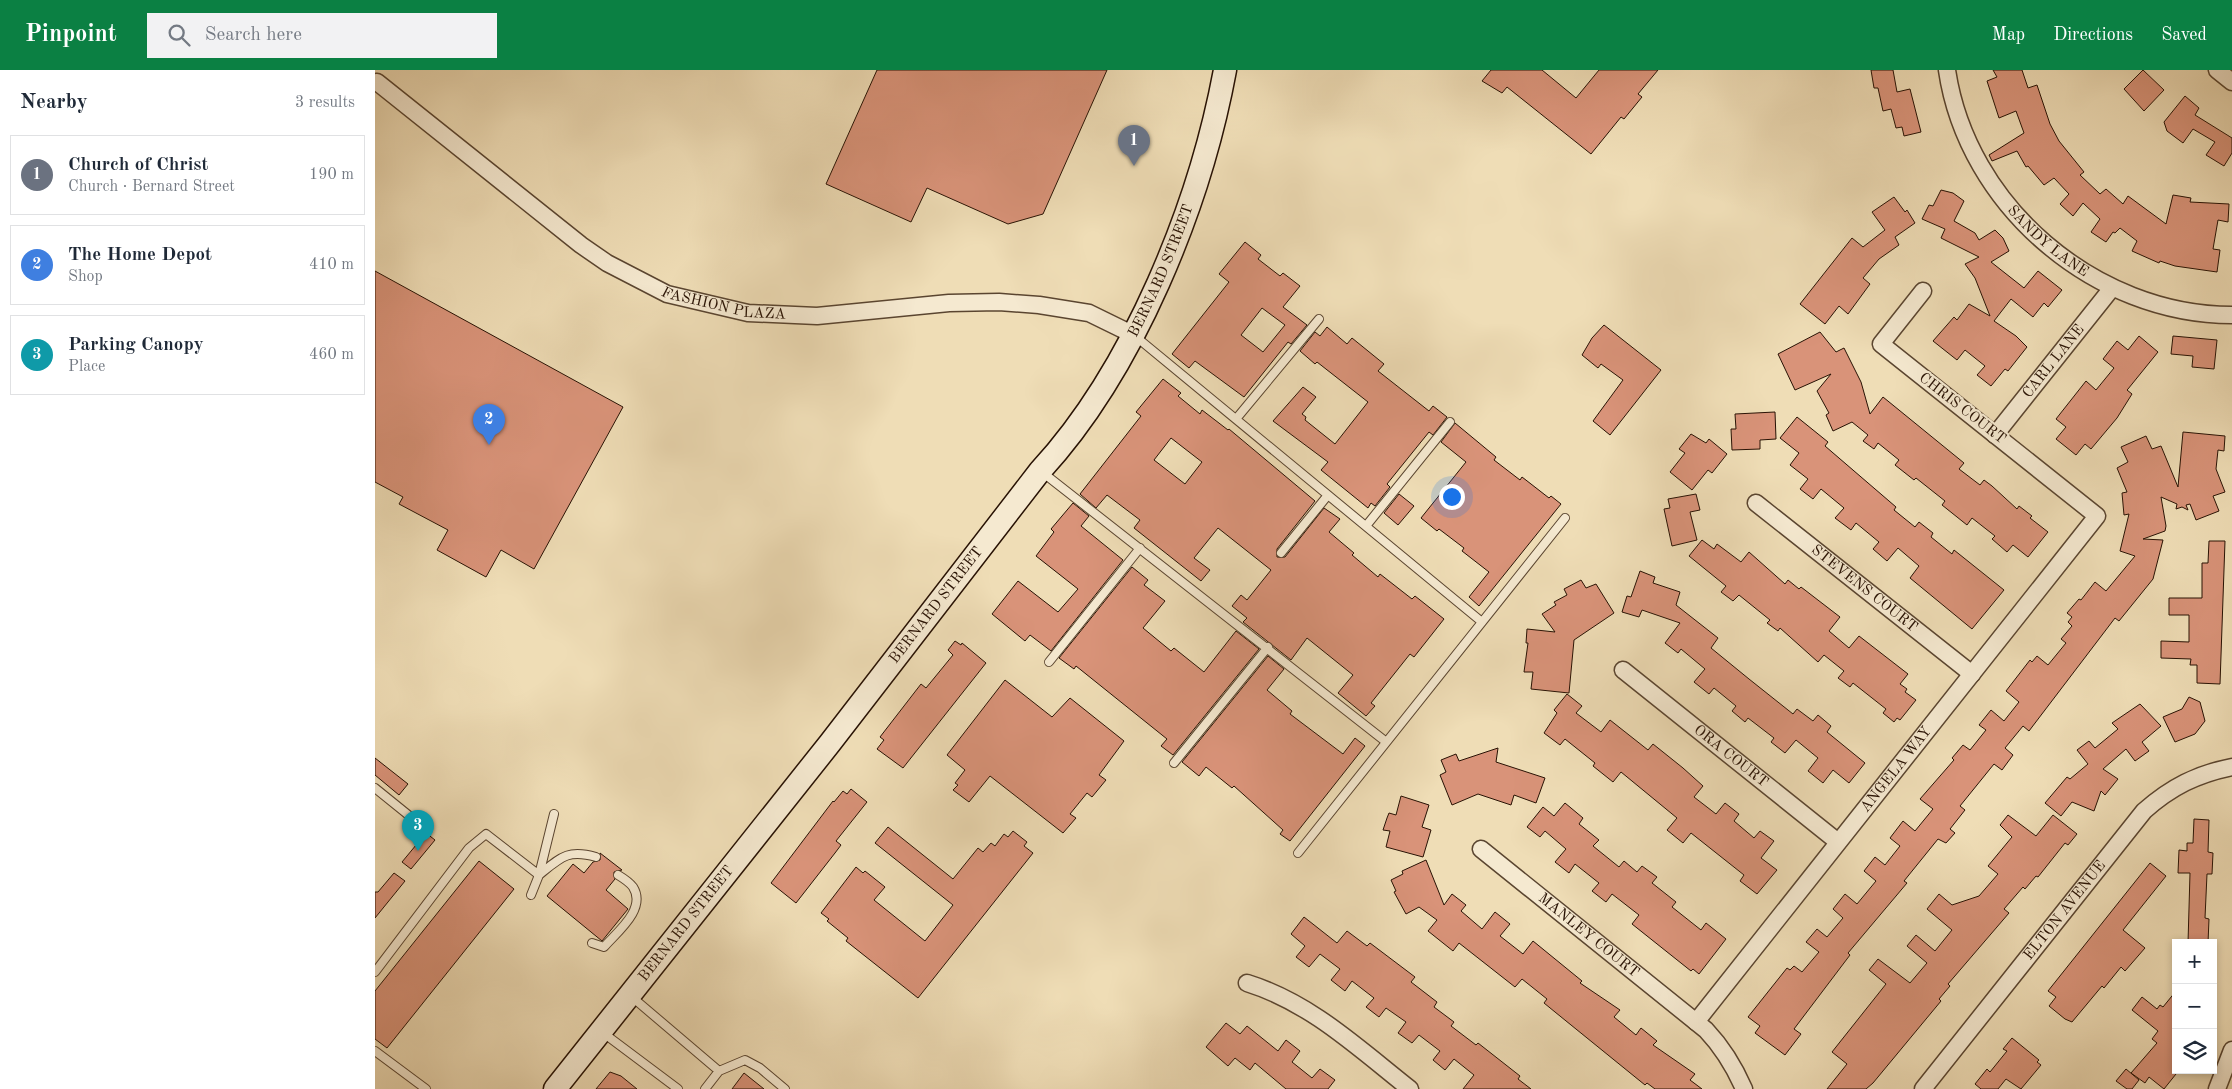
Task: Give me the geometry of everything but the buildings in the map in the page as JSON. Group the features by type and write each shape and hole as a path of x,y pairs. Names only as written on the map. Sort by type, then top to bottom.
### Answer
{"street":[{"name":"BERNARD STREET","path":"555,1089 830,743 1060,449 1088,409 1134,335 1183,220 1204,158 1225,70"},
{"name":"SANDY LANE","path":"1947,70 1957,114 1971,148 1989,179 2008,204 2052,249 2081,270 2112,288 2161,305 2192,312 2232,315"},
{"path":"2217,70 2232,82"},
{"name":"FASHION PLAZA","path":"379,78 581,245 607,263 667,294 748,313 786,316 817,316 949,303 1039,305 1089,313 1134,335"},
{"name":"CARL LANE","path":"1995,435 2112,288"},
{"name":"CHRIS COURT","path":"1923,291 1881,344 2097,516"},
{"name":"STEVENS COURT","path":"1756,503 1972,674"},
{"name":"ANGELA WAY","path":"1696,1022 2097,516"},
{"name":"ORA COURT","path":"1623,670 1838,842"},
{"name":"ELTON AVENUE","path":"1923,1089 2144,811 2163,794 2185,781 2208,772 2232,767"},
{"name":"MANLEY COURT","path":"1481,849 1696,1022 1723,1048 1735,1067 1744,1089"},
{"path":"1247,983 1290,1000 1319,1016 1410,1089"},
{"path":"2217,1089 2232,1050"}],"lane":[{"path":"1236,419 1319,319"},
{"path":"1134,335 1482,622"},
{"path":"1366,526 1449,422"},
{"path":"1041,471 1268,647 1385,741"},
{"path":"1281,553 1328,496"},
{"path":"1297,854 1385,741 1565,518"},
{"path":"1049,662 1140,548"},
{"path":"1175,763 1268,647"},
{"path":"375,788 417,822"},
{"path":"531,895 539,875 555,814"},
{"path":"375,972 469,848 486,834 539,875"},
{"path":"539,875 563,855 580,852 596,857"},
{"path":"592,943 604,947 634,913 637,901 633,887 618,875"},
{"path":"629,995 719,1071"},
{"path":"601,1031 678,1089"},
{"path":"375,1051 426,1089"},
{"path":"705,1089 719,1071 745,1060 760,1068 785,1089"}],"place":[{"name":"Church of Christ","path":"1134,166"},
{"name":"The Home Depot","path":"489,445"},
{"name":"Parking Canopy","path":"418,851"}]}
